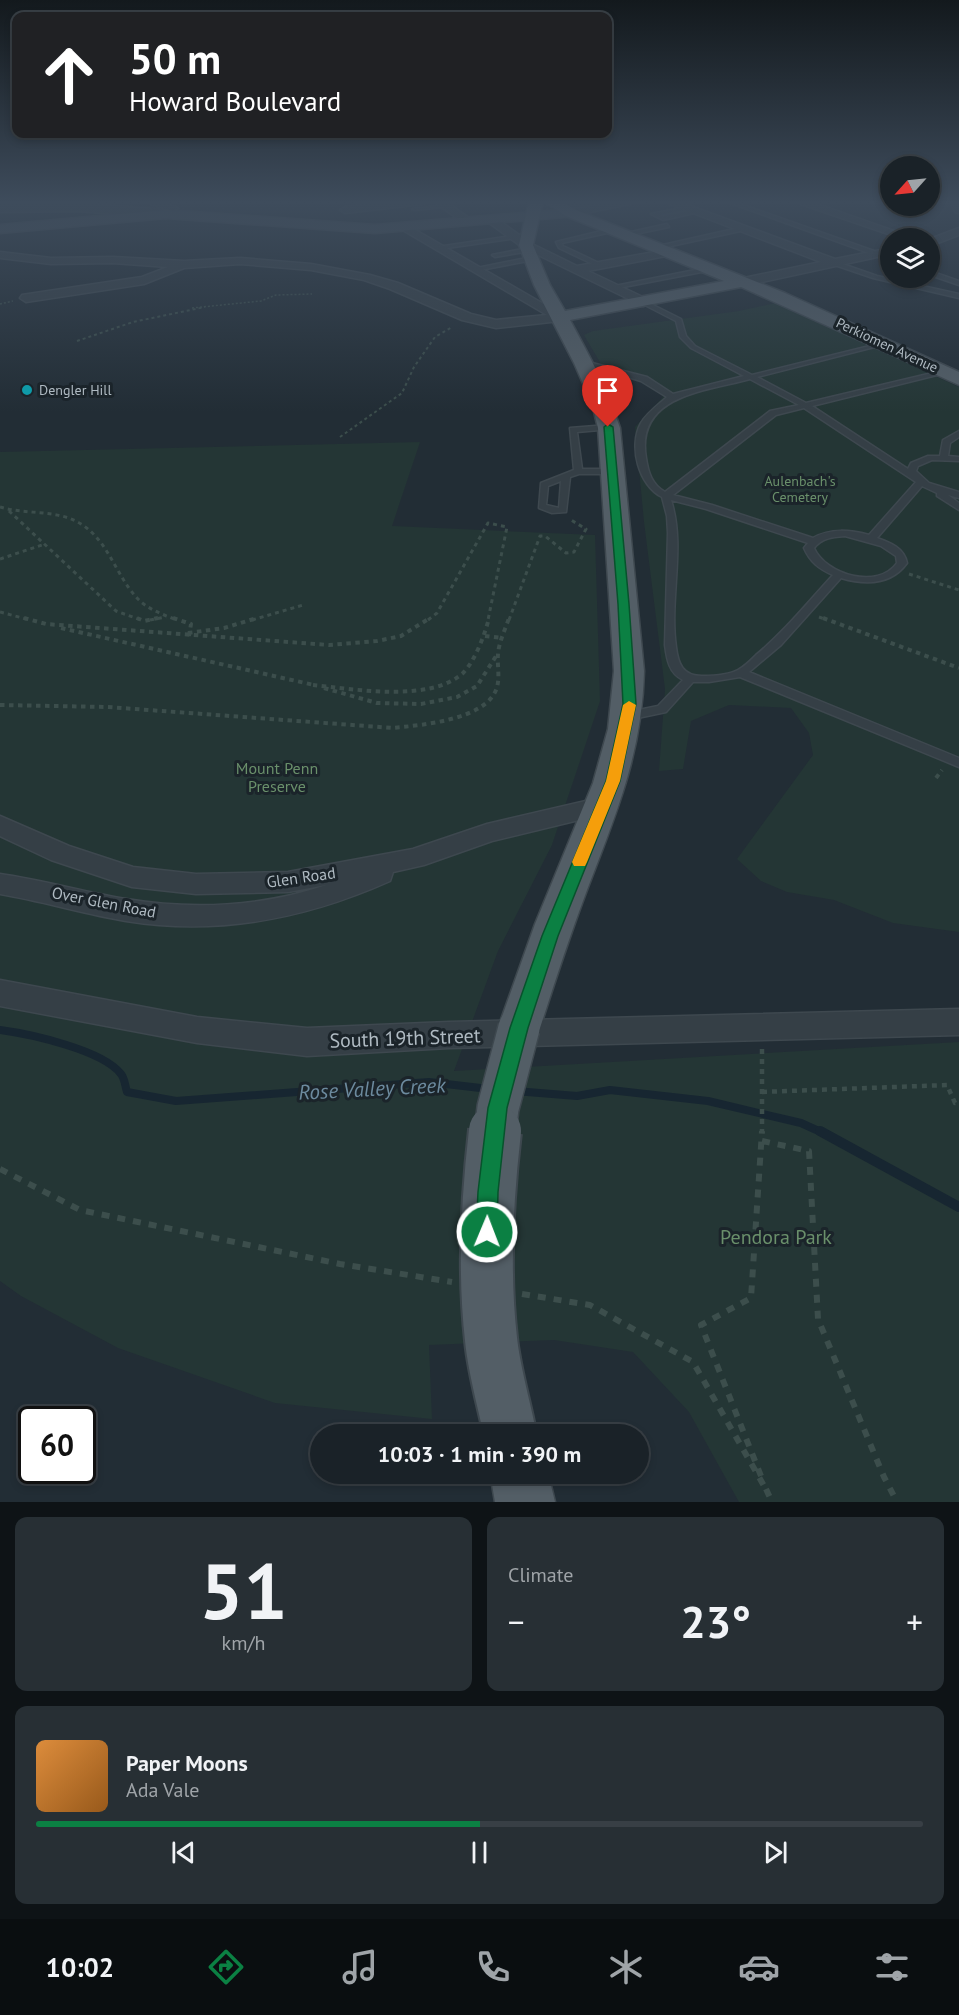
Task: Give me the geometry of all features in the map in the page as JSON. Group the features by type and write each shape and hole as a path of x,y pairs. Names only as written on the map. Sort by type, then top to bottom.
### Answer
{"main road":[{"path":"508,1424 491,1341 486,1251 487,1204 498,1108 537,970 613,781 628,716 629,671 608,427 602,404 584,363 538,271"},
{"name":"Perkiomen Avenue","path":"715,271 884,343 952,375"},
{"path":"560,317 743,282"},
{"path":"521,1484 525,1502"}],"street":[{"path":"26,298 144,280 167,271"},
{"path":"334,271 394,286 467,317 496,324 560,317"},
{"path":"480,271 560,317"},
{"path":"581,271 643,302"},
{"path":"743,282 793,271"},
{"name":"Glen Road","path":"0,825 60,853 132,877 196,884 288,882 415,858 487,833 603,806"},
{"name":"Over Glen Road","path":"0,884 39,889 126,910 189,917 243,915 285,909 359,885 415,858"},
{"name":"South 19th Street","path":"0,993 197,1030 308,1042 449,1035 959,1022"}],"lane":[{"path":"613,287 699,271"},
{"path":"859,271 875,277 959,296"},
{"path":"940,276 959,283"},
{"path":"643,302 679,320 683,337 693,347 805,405 959,507"},
{"path":"813,541 709,507 666,496 654,489 643,466 640,445 643,427 658,408 672,397 884,343"},
{"path":"584,363 644,379 672,397"},
{"path":"666,496 765,418 780,411 952,375"},
{"path":"578,471 573,430 608,427"},
{"path":"944,457 946,442 959,433"},
{"path":"918,480 912,471 914,465 921,461 944,457 959,459"},
{"path":"566,478 562,510 557,512 542,506 544,485 566,478 578,471 613,472"},
{"path":"873,537 918,480"},
{"path":"931,488 959,495"},
{"path":"666,496 672,519 672,575 669,587 671,653 674,667 690,679 701,680 741,673 777,643 839,574"},
{"path":"845,533 873,537 885,543 900,556 901,564 890,575 867,579 839,574 816,562 810,555 809,548 813,541 821,536 845,533"},
{"path":"741,673 959,763"},
{"path":"628,716 662,709 690,679"}],"path":[{"path":"77,341 133,322 194,309 261,301 276,295 312,294"},
{"path":"340,437 402,393 414,367 435,337 467,317"},
{"path":"0,507 70,518 89,528 135,596 166,617 191,624 189,636"},
{"path":"8,510 116,611 144,621 166,617"},
{"path":"0,705 108,706 393,728 430,725 458,717 482,705 497,688 498,653 502,638 540,536 545,536 566,553 574,552 586,529 573,522 562,510"},
{"path":"46,624 329,645 377,641 401,636 422,625 437,613 488,523 507,527 485,636 464,672 444,685 415,690 378,691 313,685"},
{"path":"0,559 45,544"},
{"path":"897,570 959,590"},
{"path":"173,634 224,628 303,605"},
{"path":"0,612 313,685 377,703 422,704 457,697 477,686 498,653"},
{"path":"807,612 959,668"},
{"path":"485,636 502,638"},
{"path":"762,1027 762,1141 752,1298 701,1325 772,1502"},
{"path":"762,1092 947,1085 955,1103 959,1102"},
{"path":"762,1141 810,1151 818,1319 884,1477 897,1502"},
{"path":"0,1169 80,1210 340,1264 465,1284"},
{"path":"511,1292 590,1305 693,1362 767,1491"}],"green space":[{"name":"Aulenbach's Cemetery","path":"776,303 959,387 959,932 893,923 834,900 787,892 761,881 737,859 813,755 809,733 791,708 729,705 691,721 683,769 659,771 665,689 644,522 635,427 663,397 653,386 645,382 605,371 584,335 593,331 739,311"},
{"name":"Mount Penn Preserve","path":"420,442 392,526 595,535 600,701 552,845 498,951 454,1071 959,1042 959,1502 739,1502 689,1412 633,1352 554,1340 429,1345 432,1419 275,1403 118,1348 21,1296 0,1281 0,452"}],"waterway":[{"name":"Rose Valley Creek","path":"0,1030 47,1039 83,1051 112,1065 122,1076 127,1092 176,1101 429,1082 489,1089"},
{"name":"Rose Valley Creek","path":"515,1091 577,1096 610,1090 708,1101 801,1123 823,1133"},
{"name":"Rose Valley Creek","path":"820,1131 959,1207"}],"slow traffic":[{"path":"579,862 613,781 629,705"}],"place":[{"name":"Dengler Hill","path":"27,390"}],"route":[{"path":"487,1232 488,1192 498,1108 519,1028 537,970 613,781 629,704 624,604 612,450 608,427"}],"park label":[{"name":"Pendora Park","path":"776,1237"}]}
